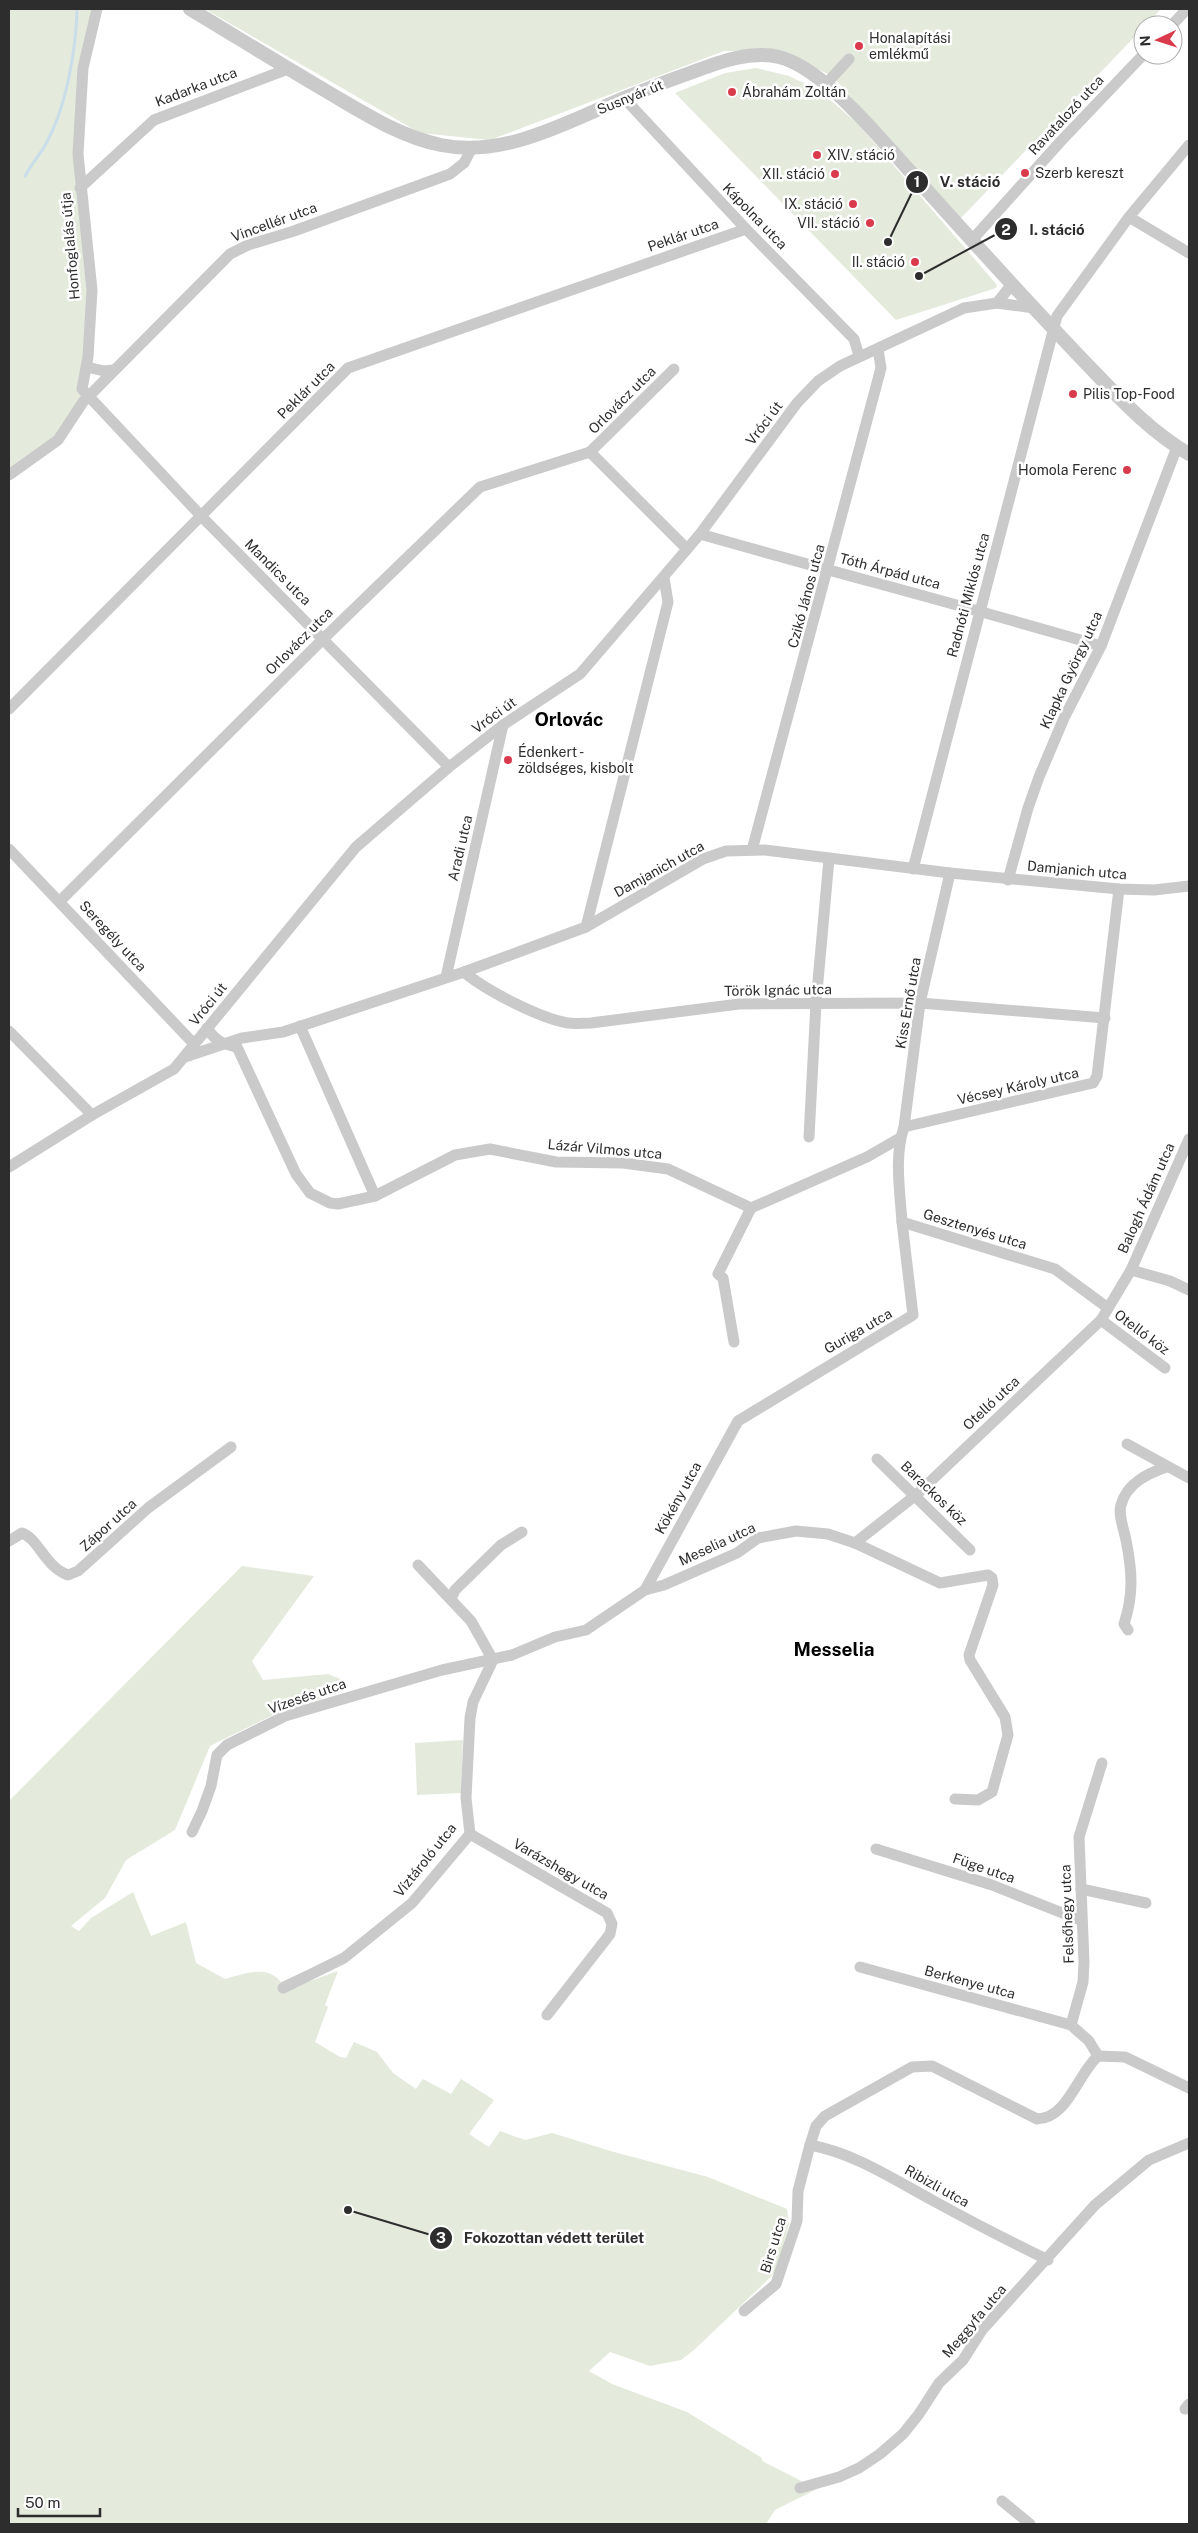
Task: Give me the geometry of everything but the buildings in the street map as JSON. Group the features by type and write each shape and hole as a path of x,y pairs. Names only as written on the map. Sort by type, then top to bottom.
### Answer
{"street":[{"name":"Honfoglalás útja","path":"87,397 82,389 87,366 92,290 78,154 83,68 96,9"},
{"name":"Susnyár út","path":"190,9 353,107 406,134 444,146 472,148 493,146 528,137 624,98 736,58 755,56 778,57 798,65 825,85 866,123 1054,330 1125,403 1183,451"},
{"path":"825,85 849,59"},
{"name":"Ravatalozó utca","path":"972,240 1060,141 1133,65"},
{"name":"Kadarka utca","path":"80,188 154,120 288,69"},
{"name":"Kápolna utca","path":"624,98 746,229 854,339 859,356"},
{"name":"Radnóti Miklós utca","path":"913,869 1057,316 1129,217 1189,146"},
{"name":"Vincellér utca","path":"87,397 230,254 248,245 294,232 450,174 464,163 472,148"},
{"path":"1129,217 1189,253"},
{"name":"Peklár utca","path":"9,709 202,517 348,368 746,229"},
{"path":"998,303 1012,284"},
{"name":"Vróci út","path":"9,1168 92,1115 174,1069 356,847 449,767 503,725 580,674 700,534 818,380 859,356 878,349 964,308 998,303 1034,308"},
{"name":"Czikó János utca","path":"752,850 882,368 878,349"},
{"path":"87,366 104,371 114,370"},
{"name":"Orlovácz utca","path":"60,901 323,639 480,487 590,452 674,369"},
{"path":"9,475 58,440 87,397"},
{"name":"Mandics utca","path":"87,397 202,517 449,767"},
{"name":"Klapka György utca","path":"1008,880 1028,808 1064,718 1101,646 1183,451"},
{"name":"Orlovácz utca","path":"590,452 687,549"},
{"name":"Tóth Árpád utca","path":"700,534 828,571 980,610 1101,646"},
{"path":"586,927 668,602 664,578"},
{"name":"Aradi utca","path":"446,977 503,725"},
{"name":"Damjanich utca","path":"185,1056 242,1038 283,1032 464,972 586,927 703,859 726,851 752,850 950,874 1120,889 1154,890 1189,886"},
{"name":"Seregély utca","path":"11,854 60,901 194,1044"},
{"path":"809,1137 816,1004 830,859"},
{"name":"Kiss Ernő utca","path":"902,1132 920,1003 950,874"},
{"name":"Vécsey Károly utca","path":"751,1208 866,1157 902,1132 1093,1083 1097,1076 1120,889"},
{"name":"Török Ignác utca","path":"464,972 478,984 550,1018 568,1023 591,1023 739,1004 920,1003 1105,1018"},
{"path":"300,1026 375,1196"},
{"path":"207,1028 213,1038 223,1044"},
{"path":"9,1031 92,1115"},
{"name":"Lázár Vilmos utca","path":"223,1044 237,1047 296,1174 310,1192 330,1203 338,1204 375,1196 455,1155 490,1150 556,1162 623,1163 668,1169 751,1208"},
{"name":"Gesztenyés utca","path":"902,1132 899,1176 902,1222 1055,1269 1108,1308"},
{"name":"Balogh Ádám utca","path":"1131,1270 1189,1139"},
{"path":"734,1342 723,1278 718,1274 751,1208"},
{"name":"Guriga utca","path":"738,1421 758,1407 913,1315 902,1222"},
{"path":"1131,1270 1170,1281 1189,1290"},
{"name":"Otelló utca","path":"855,1543 916,1495 1101,1320 1131,1270"},
{"name":"Otelló köz","path":"1101,1320 1166,1368"},
{"name":"Kökény utca","path":"645,1590 738,1421"},
{"path":"1126,1444 1189,1478"},
{"name":"Zápor utca","path":"9,1541 22,1533 28,1535 47,1562 58,1572 68,1575 78,1571 148,1508 231,1447"},
{"name":"Barackos köz","path":"877,1459 916,1495 970,1550"},
{"path":"1128,1630 1124,1624 1131,1604 1133,1584 1121,1506 1128,1492 1142,1476 1166,1467"},
{"name":"Meselia utca","path":"493,1660 523,1652 555,1637 586,1630 645,1590 664,1585 737,1553 758,1538 796,1531 828,1534 855,1543 940,1583 988,1575 992,1578 993,1585 969,1655 970,1660 1005,1717 1008,1735 992,1792 978,1800 955,1799"},
{"path":"450,1600 454,1590 501,1546 522,1532"},
{"path":"418,1565 471,1621 493,1660"},
{"name":"Vízesés utca","path":"192,1832 202,1812 211,1786 213,1763 226,1745 284,1716 442,1670 493,1660"},
{"name":"Víztároló utca","path":"283,1988 344,1958 412,1903 470,1834 466,1798 470,1718 473,1702 493,1660"},
{"name":"Felsőhegy utca","path":"1071,2025 1083,1982 1084,1962 1080,1920 1079,1837 1102,1763"},
{"name":"Varázshegy utca","path":"470,1834 607,1913 612,1924 610,1934 547,2015"},
{"name":"Füge utca","path":"876,1849 992,1885 1080,1920"},
{"path":"1081,1889 1146,1903"},
{"name":"Berkenye utca","path":"860,1967 1071,2025"},
{"path":"1071,2025 1089,2041 1098,2056 1125,2057 1189,2088"},
{"name":"Birs utca","path":"744,2311 776,2284 797,2221 798,2191 810,2145 816,2126 825,2116 912,2067 932,2066 1027,2116 1037,2119 1046,2118 1060,2109 1089,2064 1098,2056"},
{"name":"Meggyfa utca","path":"800,2488 819,2484 860,2468 903,2434 919,2414 939,2383 963,2360 982,2330 1048,2260 1095,2206 1149,2160 1189,2143"},
{"name":"Ribizli utca","path":"810,2145 825,2148 865,2163 984,2229 1048,2260"},
{"path":"1002,2502 1030,2524"}],"shaded area":[{"path":"9,9 97,9 83,68 78,154 90,261 87,397 58,440 9,475"},
{"path":"205,9 1161,9 1155,15 1133,15 1133,38 961,218 832,76 777,50 724,51 490,140 420,133"},
{"path":"756,68 789,76 812,87 858,124 997,285 996,288 896,320 675,93 725,73"},
{"path":"242,1566 314,1576 252,1661 263,1680 328,1674 343,1680 344,1691 275,1714 210,1746 175,1830 126,1860 105,1898 71,1926 79,1931 91,1918 133,1892 151,1936 186,1922 196,1963 225,1979 247,1973 262,1972 275,1976 281,1982 303,1972 296,1986 338,1971 325,2005 328,2007 315,2042 340,2057 346,2058 354,2042 377,2052 393,2073 416,2089 423,2079 451,2094 461,2079 494,2100 469,2134 489,2147 500,2131 525,2140 552,2133 708,2177 787,2209 789,2224 776,2272 694,2350 681,2360 650,2366 610,2352 589,2371 612,2384 687,2412 762,2458 762,2461 817,2489 775,2510 766,2524 9,2524 9,1801"},
{"path":"463,1740 461,1793 417,1795 415,1743"}],"waterway":[{"path":"25,176 52,132 64,98 75,43 77,9"}],"place":[{"name":"Honalapítási emlékmű","path":"859,46"},
{"name":"Ábrahám Zoltán","path":"732,92"},
{"name":"XIV. stáció","path":"817,155"},
{"name":"Szerb kereszt","path":"1025,173"},
{"name":"XII. stáció","path":"835,174"},
{"name":"IX. stáció","path":"853,204"},
{"name":"VII. stáció","path":"870,223"},
{"name":"V. stáció","path":"888,242"},
{"name":"II. stáció","path":"915,262"},
{"name":"I. stáció","path":"919,276"},
{"name":"Pilis Top-Food","path":"1073,394"},
{"name":"Homola Ferenc","path":"1127,470"},
{"name":"Édenkert - zöldséges, kisbolt","path":"508,760"},
{"name":"Fokozottan védett terület","path":"348,2210"}],"district":[{"name":"Orlovác","path":"569,719"},
{"name":"Messelia","path":"834,1649"}]}
